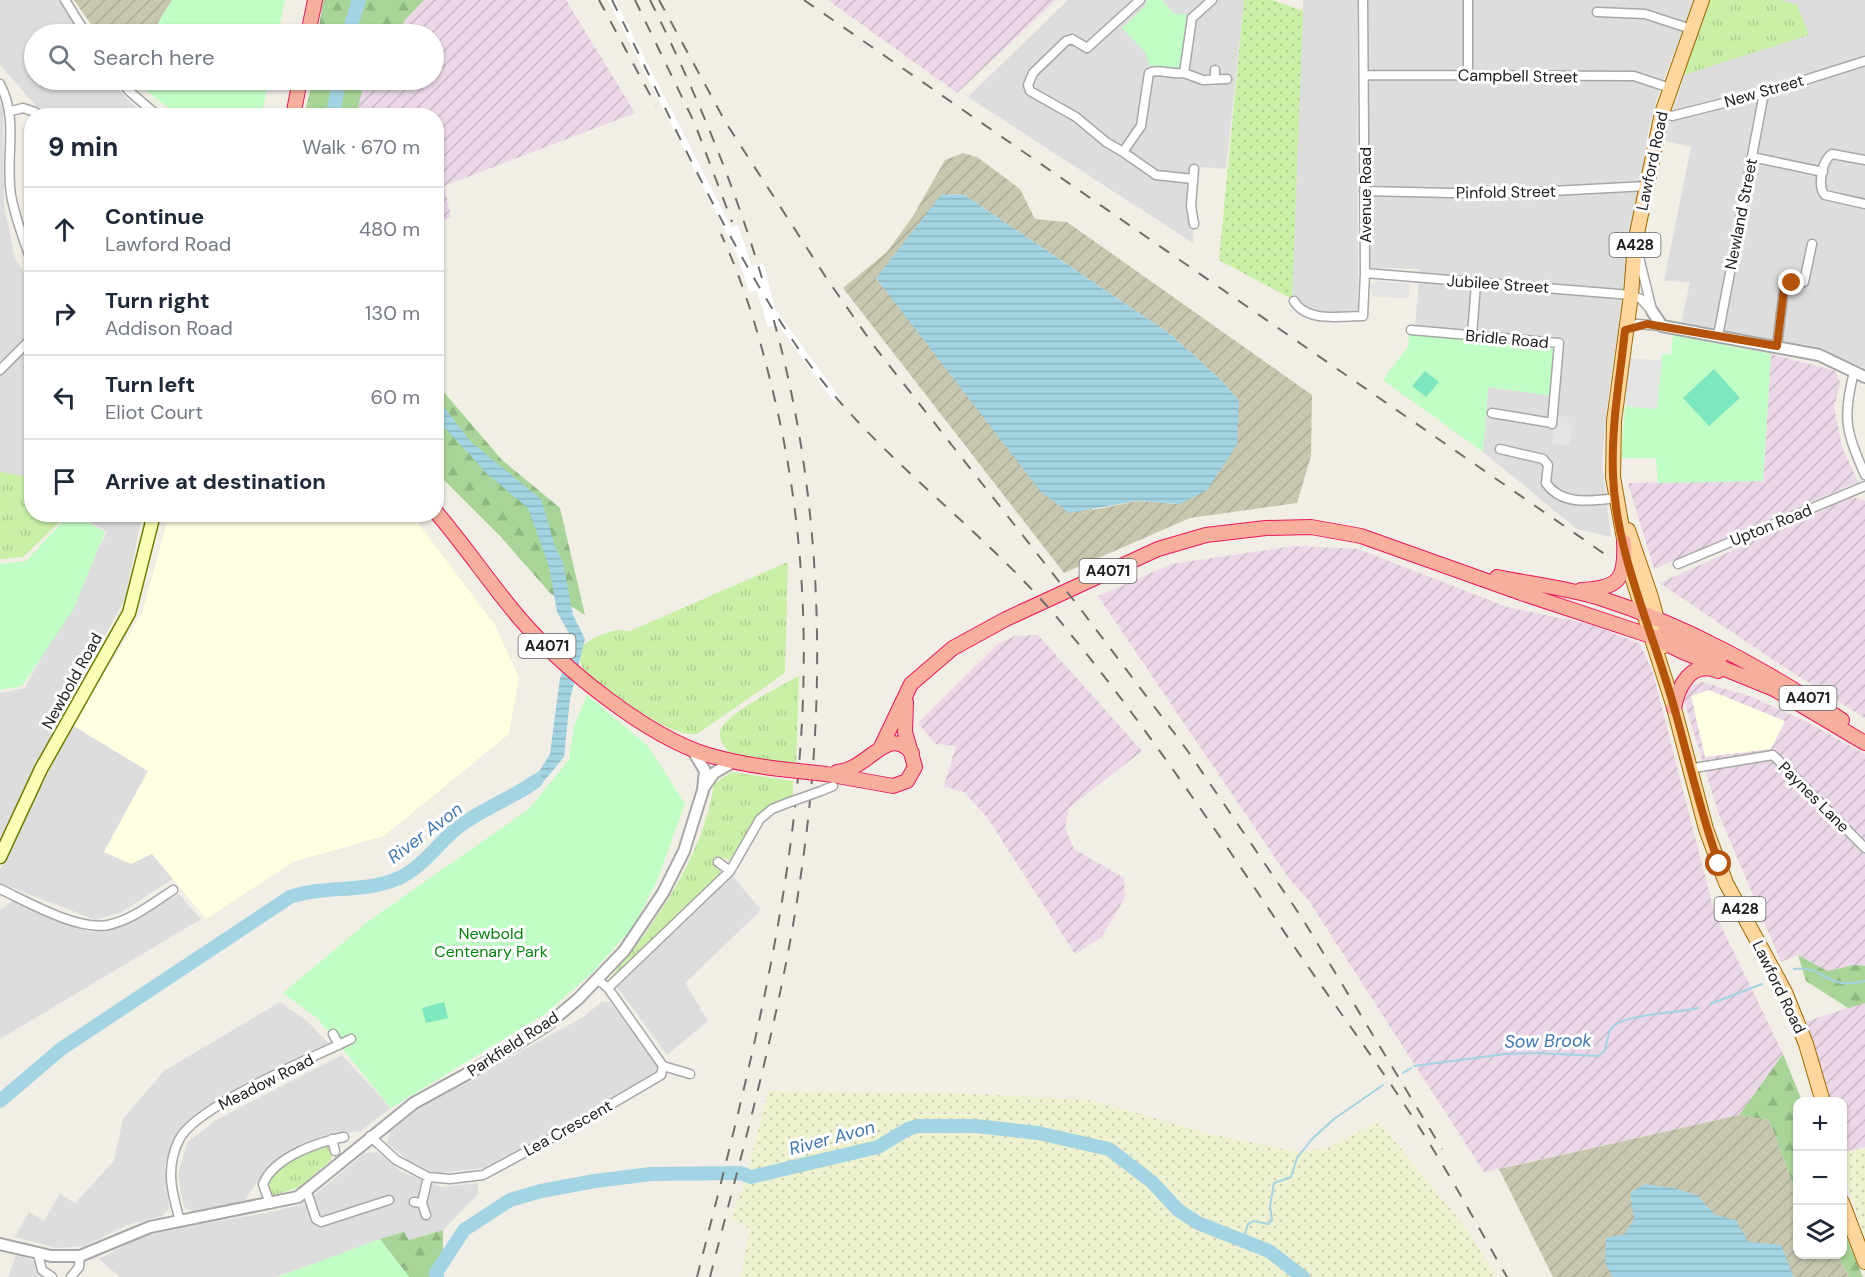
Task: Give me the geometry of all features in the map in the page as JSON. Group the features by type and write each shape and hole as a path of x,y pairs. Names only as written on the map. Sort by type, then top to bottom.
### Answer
{"highway":[{"path":"310,24 315,0"},
{"path":"295,108 298,90"},
{"name":"A4071","path":"444,522 499,593 541,640 601,692 633,716 692,748 733,762 880,782 893,786 907,781 914,770 912,753 904,726 907,689"},
{"name":"A4071","path":"831,777 858,766 878,749 907,689 952,648 1006,619 1158,549 1206,535 1266,528 1329,529 1361,536 1465,571 1521,593 1654,628 1683,652 1774,689 1865,743"},
{"path":"1570,590 1608,587 1617,582 1625,570 1624,542"},
{"name":"A4071","path":"1465,571 1570,590 1654,628 1748,662 1865,736"},
{"path":"1506,579 1654,628"},
{"path":"1674,706 1677,691 1683,680 1700,669 1713,669 1748,684 1774,689"},
{"path":"880,782 873,770 878,749 887,743 901,744 912,753"}],"main road":[{"name":"Lawford Road","path":"1702,0 1662,113 1635,243 1613,440 1617,502 1624,542 1674,689 1674,706 1688,769 1726,883 1785,992 1806,1044 1822,1097"},
{"name":"Lawford Road","path":"1617,502 1632,540 1654,628"},
{"name":"Newbold Road","path":"0,857 41,769 129,613 152,522"},
{"path":"1843,1205 1865,1262"}],"street":[{"path":"65,0 80,24"},
{"path":"1140,0 1087,48 1072,39 1066,41 1033,73 1029,89 1076,117 1106,142 1156,175 1193,179"},
{"path":"1184,73 1192,18 1212,0"},
{"name":"Avenue Road","path":"1294,301 1298,308 1313,316 1363,316 1365,75 1363,0"},
{"path":"1467,0 1468,75"},
{"path":"1597,12 1645,14 1691,29"},
{"name":"New Street","path":"1662,113 1672,116 1764,93 1865,61"},
{"path":"1123,152 1141,126 1149,73 1154,70 1175,74 1184,73 1198,78 1215,75 1227,79"},
{"name":"Campbell Street","path":"1365,75 1634,76 1670,88"},
{"path":"0,84 11,111 4,168 24,237"},
{"path":"131,90 150,108"},
{"name":"Newland Street","path":"1718,336 1764,93"},
{"path":"11,111 24,108"},
{"path":"1865,160 1832,154 1825,161 1821,187 1825,195 1865,204"},
{"path":"1752,157 1823,172"},
{"path":"1194,169 1191,206 1194,224"},
{"name":"Pinfold Street","path":"1365,191 1494,194 1647,186"},
{"path":"1635,243 1652,311"},
{"path":"1777,346 1784,288 1808,283 1812,244"},
{"name":"Jubilee Street","path":"1365,273 1476,284 1631,295"},
{"path":"1472,335 1476,284"},
{"path":"1631,295 1641,298 1662,326"},
{"path":"1625,330 1637,324 1662,326 1777,346 1819,355 1865,377"},
{"name":"Bridle Road","path":"1411,330 1559,343 1552,423 1492,413"},
{"path":"1,366 24,345"},
{"path":"1854,372 1847,401 1846,420 1849,439 1865,475"},
{"path":"1500,449 1543,459 1548,465 1546,483 1550,489 1568,500 1617,502"},
{"name":"Upton Road","path":"1678,564 1865,486"},
{"name":"Parkfield Road","path":"0,1244 38,1254 80,1256 102,1248 130,1233 270,1204 307,1192 370,1136 414,1103 546,1026 598,980 624,951 663,893 684,851 704,787 705,771 692,748"},
{"name":"Paynes Lane","path":"1688,769 1773,755 1865,849"},
{"name":"Parkfield Road","path":"704,787 714,773 733,762"},
{"path":"608,988 730,871 760,819 772,809 821,791 831,777"},
{"path":"718,862 730,871"},
{"path":"1,892 81,924 108,925 134,915 173,891"},
{"path":"598,980 608,988 663,1066 690,1074"},
{"path":"333,1034 339,1045"},
{"name":"Meadow Road","path":"180,1221 170,1179 171,1161 179,1138 209,1110 351,1039"},
{"name":"Lea Crescent","path":"370,1136 396,1160 428,1177 450,1179 483,1174 574,1126 661,1075 663,1066"},
{"path":"270,1204 263,1184 265,1178 302,1149 344,1137"},
{"path":"332,1139 335,1151"},
{"path":"426,1215 418,1203 428,1177"},
{"path":"307,1192 319,1222 389,1200"},
{"path":"38,1254 42,1270 52,1277"},
{"path":"71,1277 79,1267 80,1256"}],"shaded area":[{"path":"0,0 59,0 75,24 24,24 24,90 120,90 137,108 38,108 0,65"},
{"path":"74,0 172,0 157,24 91,24"},
{"path":"424,0 566,0 635,113 444,186 444,108 358,108 362,90 444,90 444,24 404,24"},
{"path":"828,0 1056,0 957,93"},
{"path":"1068,0 1244,0 1226,169 1190,166 1187,210 1194,226 1193,243 968,97"},
{"path":"1303,0 1357,0 1358,313 1309,312 1292,299"},
{"path":"1368,0 1695,0 1660,88 1649,127 1635,214 1608,399 1602,463 1611,537 1577,529 1483,452 1488,387 1558,396 1561,342 1415,327 1420,269 1370,268"},
{"path":"1709,0 1865,0 1865,368 1807,345 1681,323 1690,282 1664,281 1691,147 1663,140"},
{"path":"0,103 3,108 4,205 15,258 24,273 24,476 0,472"},
{"path":"963,153 977,157 1020,189 1035,219 1067,222 1312,395 1311,456 1297,503 1190,518 1064,573 843,288 887,252 913,216 945,160","holes":["963,194 1170,334 1222,381 1239,401 1180,504 1136,501 1093,510 876,279 942,195"]},
{"path":"444,186 451,217 444,220"},
{"path":"1377,281 1410,284 1409,298 1373,297 1370,286"},
{"path":"1771,354 1836,371 1840,383 1834,408 1842,447 1858,482 1654,569 1628,483 1763,481"},
{"path":"1630,358 1662,361 1657,409 1625,406"},
{"path":"1555,416 1568,417 1567,423 1573,424 1570,446 1552,443"},
{"path":"1852,497 1865,501 1865,718 1776,662 1660,583"},
{"path":"89,522 141,522 125,599 92,659 0,842 0,693 25,688 107,532"},
{"path":"167,522 417,522 495,625 519,678 509,734 384,836 293,862 206,919 152,854 131,864 104,852 148,771 72,725 142,613"},
{"path":"1294,546 1358,549 1507,607 1593,625 1640,644 1653,673 1714,911 1783,1054 1739,1115 1484,1172 1309,901 1288,877 1098,596 1172,564"},
{"path":"1038,635 1142,751 1069,808 1065,828 1074,849 1124,878 1125,897 1102,937 1075,954 987,817 964,792 944,786 956,746 936,744 918,723 999,643 1015,636"},
{"path":"1703,682 1752,697 1807,722 1865,754 1865,966 1854,965 1827,971 1798,955 1781,962 1718,812 1683,697 1688,687"},
{"path":"1709,690 1785,721 1771,749 1705,757 1691,696"},
{"path":"72,725 148,771 104,852 152,853 173,879 120,913 96,920 0,883 0,870"},
{"path":"732,875 761,910 685,983 708,1021 667,1055 617,987"},
{"path":"179,894 201,919 0,1039 0,910 13,901 89,932 122,926"},
{"path":"280,1002 307,1021 329,1044 204,1108 173,1140 165,1164 169,1209 162,1216 127,1225 85,1246 56,1248 15,1237 29,1212 44,1221 60,1194 75,1203 114,1161 123,1119 164,1071"},
{"path":"602,1002 610,1002 658,1065 656,1074 484,1168 439,1173 417,1168 387,1143 390,1132 421,1107 583,1017"},
{"path":"1865,1002 1865,1147 1847,1151 1847,1097 1824,1097 1805,1022"},
{"path":"342,1055 391,1108 361,1131 321,1136 294,1148 265,1171 244,1201 195,1213 184,1207 178,1175 187,1143 216,1120"},
{"path":"768,1091 957,1093 1092,1100 1210,1134 1297,1152 1328,1148 1378,1121 1467,1229 1496,1277 740,1277 750,1229 731,1219 745,1180"},
{"path":"1739,1115 1769,1120 1793,1183 1793,1259 1840,1259 1849,1277 1553,1277 1499,1169"},
{"path":"1865,1148 1865,1238 1847,1184 1847,1151"},
{"path":"377,1152 402,1172 441,1187 478,1183 478,1194 443,1230 409,1240 404,1232 275,1277 120,1277 99,1259 151,1232 266,1213 304,1204 365,1153"},
{"path":"16,1255 35,1261 42,1277 8,1277"}],"green space":[{"path":"172,0 285,0 280,24 157,24"},
{"path":"323,0 424,0 404,24 319,24"},
{"path":"1147,0 1162,0 1173,13 1187,15 1180,65 1176,69 1149,65 1146,53 1122,28 1145,6"},
{"path":"1244,0 1272,0 1303,11 1292,299 1219,260"},
{"path":"1709,0 1780,0 1797,5 1809,35 1683,75"},
{"path":"145,90 267,90 263,108 169,108"},
{"path":"310,90 362,90 358,108 306,108"},
{"path":"1408,334 1553,347 1552,396 1488,387 1483,452 1383,380 1409,345"},
{"path":"1673,335 1771,354 1763,481 1658,483 1656,458 1621,458 1625,406 1657,409 1662,354 1671,355"},
{"path":"1714,369 1740,398 1709,426 1683,398"},
{"path":"1425,371 1439,382 1426,397 1412,386"},
{"path":"444,392 502,460 560,508 585,615 550,593 502,538 444,480"},
{"path":"0,472 24,476 24,522 60,522 23,557 0,559"},
{"path":"62,522 87,522 105,532 73,610 22,686 0,690 0,564 26,561"},
{"path":"788,562 785,673 697,734 671,729 655,721 586,673 580,663 583,645 600,635 611,631 630,631"},
{"path":"799,676 796,765 732,756 721,739 720,732 723,725 754,701"},
{"name":"Newbold Centenary Park","path":"587,695 648,746 685,804 657,881 633,927 591,974 545,1014 391,1108 317,1018 283,993 370,920 529,809 569,760 574,726"},
{"path":"732,772 793,781 793,796 771,809 756,822 730,860 721,857 716,864 720,869 720,875 611,981 609,979 644,935 675,888 700,837 714,784"},
{"path":"1798,955 1827,971 1854,965 1865,966 1865,1003 1848,1008 1806,981"},
{"path":"444,1002 448,1018 426,1023 422,1008"},
{"path":"1783,1054 1800,1097 1793,1097 1793,1183 1769,1120 1739,1115"},
{"path":"325,1144 332,1154 331,1160 300,1187 271,1196 267,1183 279,1170 293,1160"},
{"path":"443,1230 443,1277 409,1277 380,1239 404,1232 409,1240"},
{"path":"380,1239 409,1277 278,1277"},
{"path":"1847,1239 1863,1277 1849,1277 1840,1259 1847,1259"}],"water":[{"path":"963,194 1170,334 1222,381 1239,401 1237,445 1207,490 1180,504 1136,501 1069,513 1041,492 876,278 941,195"},
{"path":"444,407 471,442 541,499 556,549 563,562 573,615 585,639 570,699 564,757 539,787 525,797 520,786 540,770 550,754 560,678 571,651 570,635 557,612 549,566 528,508 487,474 444,427"},
{"path":"1645,1184 1673,1188 1697,1195 1715,1215 1736,1220 1748,1242 1781,1245 1794,1277 1613,1277 1605,1263 1606,1238 1625,1234 1634,1218 1630,1193"}],"pier":[{"path":"608,0 615,0 731,227 738,225 752,266 763,263 775,309 840,398 834,402 778,325 768,327 757,291 749,292 737,254"}],"waterway":[{"name":"River Avon","path":"351,24 359,0"},
{"name":"River Avon","path":"334,108 337,90"},
{"name":"River Avon","path":"0,1101 61,1049 290,897 316,891 381,884 404,876 466,821 536,781"},
{"name":"Sow Brook","path":"1794,969 1813,971 1841,983 1865,981"},
{"name":"Sow Brook","path":"1710,1004 1762,984"},
{"name":"Sow Brook","path":"1414,1066 1505,1054 1597,1056 1604,1052 1610,1031 1616,1024 1637,1017 1698,1008"},
{"path":"1403,1073 1411,1068"},
{"name":"Sow Brook","path":"1249,1244 1245,1234 1248,1224 1254,1221 1268,1224 1272,1220 1270,1206 1274,1183 1291,1177 1297,1158 1312,1139 1334,1119 1383,1085"},
{"name":"River Avon","path":"437,1277 436,1273 464,1230 510,1200 541,1191 595,1181 651,1174 741,1173 751,1177 878,1147 908,1129 918,1126 976,1126 1038,1133 1109,1149 1152,1182 1178,1210 1198,1223 1269,1251 1303,1277"}],"railway":[{"path":"599,0 656,106"},
{"path":"612,0 724,225 774,312 802,354 862,427 1033,590 1124,702 1208,819 1419,1126 1507,1277"},
{"path":"635,0 695,124 732,222"},
{"path":"650,0 713,140 753,248 764,285"},
{"path":"659,0 726,123 827,279 874,346 1079,607 1187,750 1302,918 1442,1149"},
{"path":"804,0 1609,557"},
{"path":"697,1277 751,1058 774,949 791,840 801,731 803,621 795,509 764,355 745,294 721,234"},
{"path":"710,1277 784,976 810,804 815,734 816,592 811,521 802,451 789,382 772,314"}],"route":[{"path":"1719,864 1688,769 1673,704 1629,567 1616,498 1613,477 1614,420 1625,330 1637,324 1647,324 1777,346 1784,288 1792,283"}]}
